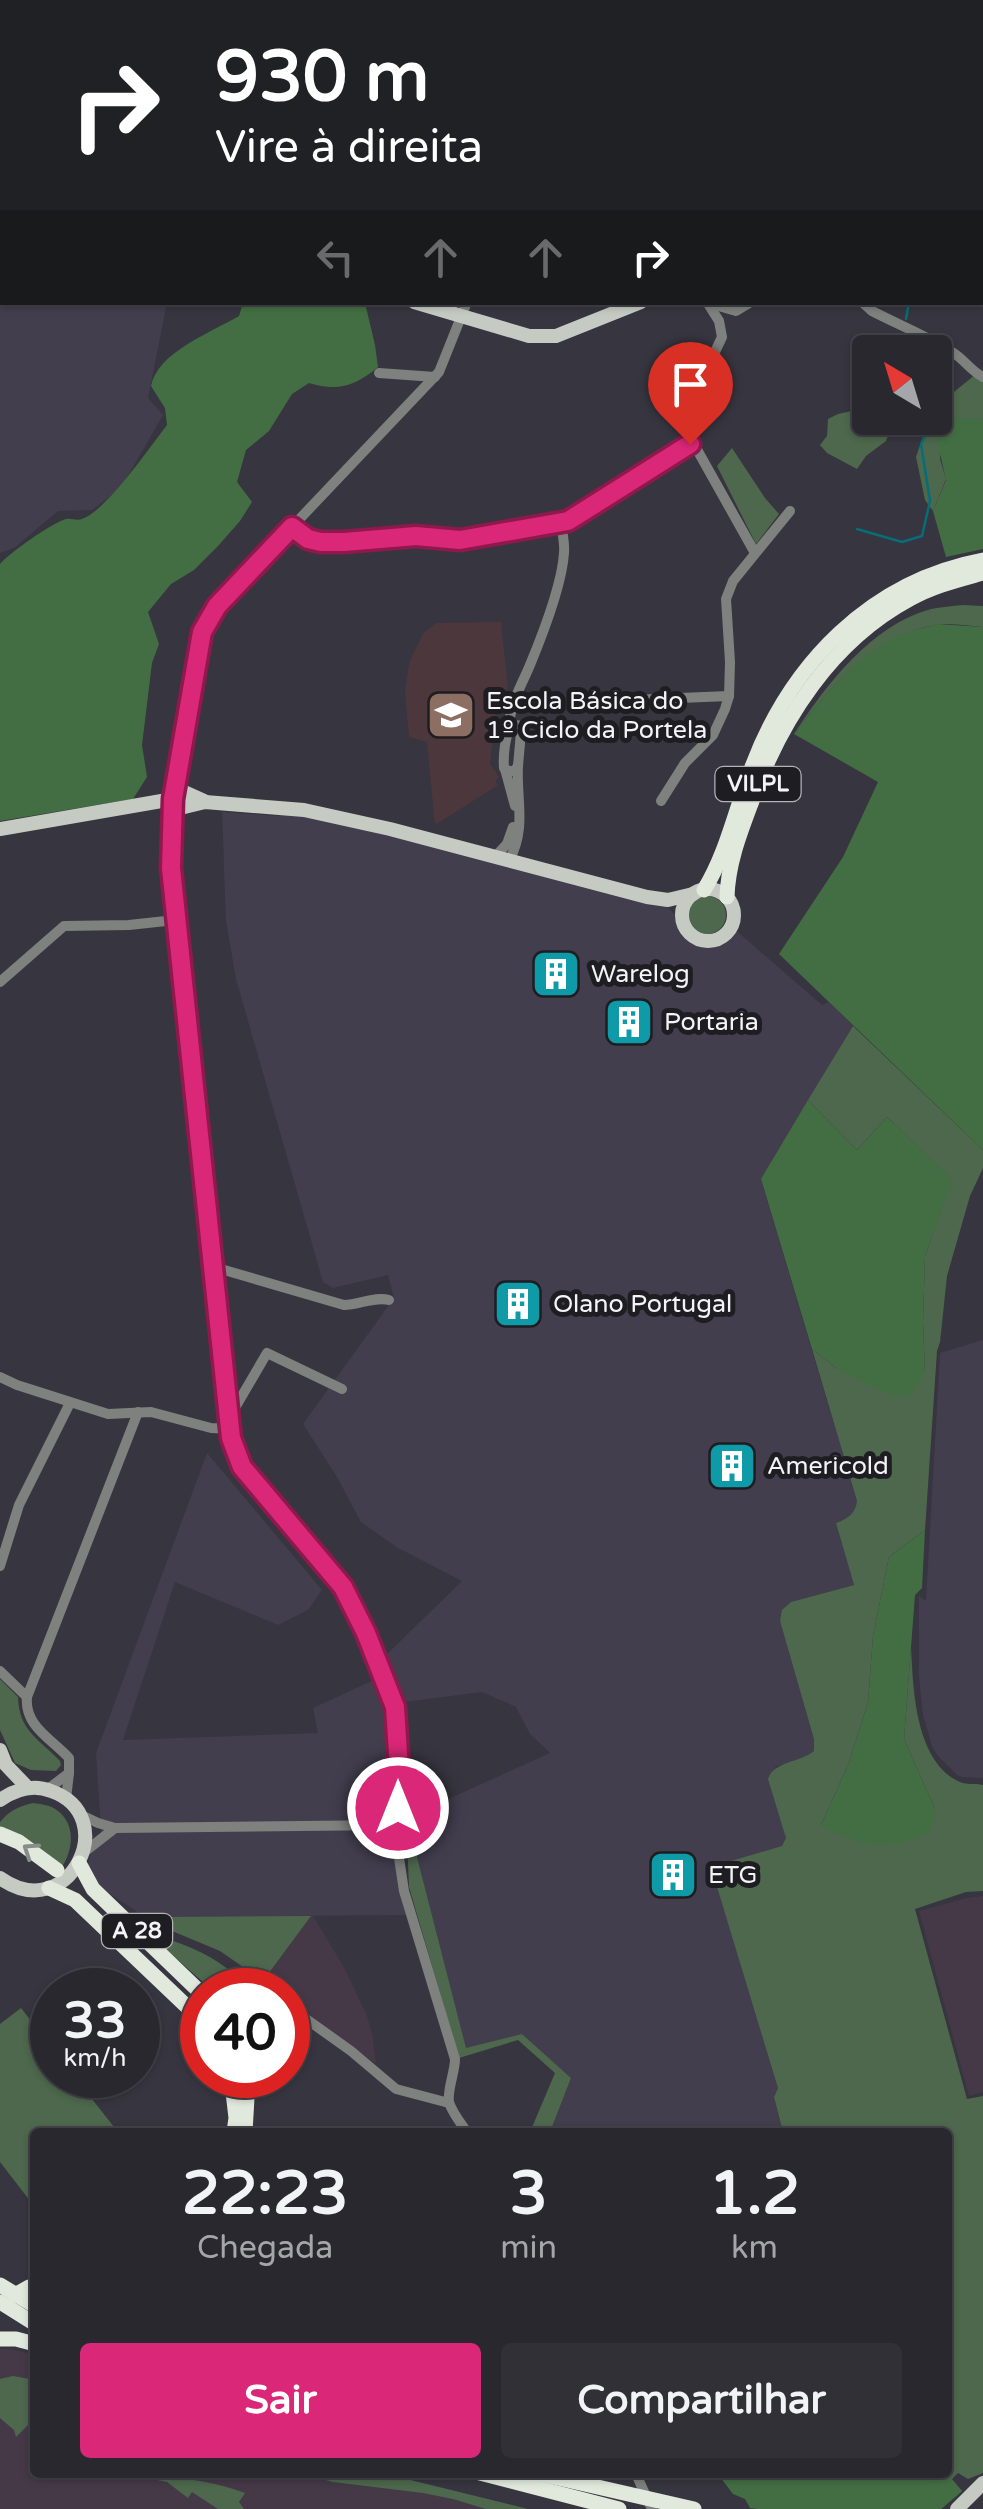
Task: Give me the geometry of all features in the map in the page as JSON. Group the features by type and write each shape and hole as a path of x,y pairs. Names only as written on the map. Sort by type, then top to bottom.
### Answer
{"highway":[{"name":"VILPL","path":"699,892 718,863 765,737 789,693 830,641 852,620 900,589 942,571 983,560"},
{"name":"VILPL","path":"727,898 733,856 764,768 801,700 861,634 908,600 943,584 983,573"},
{"path":"0,1834 28,1848 57,1870"},
{"name":"A 28","path":"81,1858 93,1889 180,1973"},
{"path":"49,1888 75,1900 180,2000"},
{"path":"78,1890 180,1989"},
{"path":"235,2128 238,2098"},
{"path":"245,2128 247,2098"},
{"path":"0,2285 30,2319"},
{"path":"0,2339 30,2343"},
{"path":"499,2478 619,2509"},
{"path":"558,2478 694,2509"}],"main road":[{"path":"436,305 465,309 529,336 556,336 634,305"},
{"path":"0,829 173,799 304,810 647,897 668,900 717,891 733,908 734,921 724,936 700,940 672,910 647,897"},
{"path":"684,922 686,902 699,892"},
{"path":"0,1750 6,1765 28,1788"},
{"path":"0,1798 28,1788 48,1790 66,1799 79,1814 85,1833 81,1858 67,1878 49,1888 29,1890 3,1883"},
{"path":"957,2509 983,2484"}],"street":[{"path":"292,527 308,539 321,542 416,536 460,540 568,521 690,444 722,337 719,321 709,305"},
{"path":"715,305 736,311 746,305"},
{"path":"865,305 948,349 983,377"},
{"path":"465,309 435,377 217,606 202,632 173,799 171,868 229,1423 242,1467 343,1587 395,1707 400,1784 394,1825 404,1890 455,2059 449,2103 465,2128"},
{"path":"379,373 435,377"},
{"path":"690,444 695,446 756,554"},
{"path":"661,801 685,763 713,736 729,696 726,599 734,581 790,510"},
{"path":"501,860 512,834 516,806 504,768 508,730 516,693 544,630 565,552 561,522"},
{"path":"525,675 518,708 521,810 516,846 532,868"},
{"path":"632,700 729,696"},
{"path":"508,730 521,726"},
{"path":"504,768 514,770 519,758"},
{"path":"501,860 516,846"},
{"path":"0,982 64,926 176,920"},
{"path":"214,1267 344,1305 389,1300"},
{"path":"0,1377 108,1414 151,1412 210,1428 229,1423 267,1353 342,1388"},
{"path":"0,1566 19,1505 70,1403"},
{"path":"66,1799 69,1758 28,1716 27,1697 138,1412"},
{"path":"0,1671 27,1697"},
{"path":"48,1790 69,1773"},
{"path":"79,1814 115,1828 394,1825"},
{"path":"81,1858 115,1828"},
{"path":"310,2022 396,2089 449,2103"},
{"path":"638,2478 652,2509"}],"shaded area":[{"path":"0,305 167,305 148,398 163,415 121,488 92,510 58,511 14,548 0,553"},
{"name":"Escola Básica do 1º Ciclo da Portela","path":"501,622 508,689 498,690 490,764 499,777 495,781 498,785 435,825 427,742 409,737 405,693 409,663 423,634 436,623"},
{"path":"304,810 666,906 700,940 718,939 732,927 822,1005 829,1002 853,1026 761,1180 857,1501 855,1511 836,1523 854,1585 791,1602 780,1621 814,1738 814,1751 804,1759 775,1767 786,1838 782,1846 778,2088 774,2097 782,2128 552,2128 571,2078 522,2034 466,2049 417,1857 421,1834 437,1833 435,1805 550,1753 530,1734 516,1707 482,1692 404,1702 386,1655 462,1581 398,1548 361,1522 303,1424 394,1298 388,1275 333,1288 323,1282 236,979 226,921 222,812 278,816"},
{"path":"983,1340 983,1778 957,1775 932,1746 923,1715 919,1677 919,1596 926,1601 940,1353"},
{"path":"207,1453 322,1590 308,1610 278,1625 175,1582 123,1740 318,1733 313,1708 376,1679 400,1703 407,1812 394,1825 412,1915 145,1917 92,1882 87,1867 91,1853 102,1843 96,1753"},
{"path":"983,1896 983,2092 969,2096 919,1911"},
{"path":"313,1916 367,2016 376,2064 310,2015 310,1968 273,1968"},
{"path":"0,2349 11,2349 30,2354 30,2478 402,2478 528,2509 0,2509"}],"green space":[{"path":"242,305 365,305 378,367 346,386 309,383 292,394 269,431 246,450 237,482 252,502 240,521 194,570 171,584 148,612 159,644 152,663 142,745 147,777 133,799 0,821 0,564 51,526 92,514 115,492 167,425 165,408 151,386 156,374 174,353 239,316"},
{"path":"976,374 983,377 983,419 952,419 952,394"},
{"path":"852,411 852,435 888,435 857,469 820,445 827,436 828,419"},
{"path":"952,419 983,419 983,549 946,557 933,511 946,480 936,436 952,435"},
{"path":"923,435 942,435 940,459 946,479 933,511 925,500 916,457"},
{"path":"732,448 779,514 756,544 717,466"},
{"path":"983,606 983,627 935,625 892,640 855,666 794,734 852,659 889,628 931,609"},
{"path":"938,624 983,627 983,1150 779,954 843,857 878,782 794,734 839,681 877,648 897,636"},
{"path":"707,896 720,902 726,915 720,928 707,934 694,928 688,915 694,902"},
{"path":"853,1026 983,1150 983,1168 970,1196 947,1276 937,1351 925,1530 889,1557 873,1636 868,1702 848,1765 821,1825 935,1809 904,1739 911,1646 913,1682 925,1741 945,1772 960,1782 983,1785 983,1891 966,1892 915,1909 967,2099 983,2096 983,2473 968,2479 958,2473 952,2479 962,2491 941,2509 844,2478 952,2478 952,2128 782,2128 774,2097 778,2088 711,1867 782,1846 786,1838 768,1779 781,1765 814,1751 814,1739 780,1621 782,1610 791,1602 854,1585 836,1523 851,1515 857,1501 812,1349 837,1369 925,1373 925,1256 952,1180 887,1117 857,1150 808,1100"},
{"path":"808,1100 857,1150 887,1117 953,1180 925,1256 925,1373 909,1397 883,1392 837,1369 812,1349 761,1179"},
{"path":"925,1530 922,1588 915,1595 904,1739 935,1809 933,1822 929,1831 914,1839 883,1845 862,1842 821,1825 848,1765 868,1702 873,1636 889,1557"},
{"path":"0,1679 18,1697 26,1726 60,1761 56,1771 31,1770 15,1763 0,1730"},
{"path":"33,1803 55,1809 68,1823 70,1846 62,1867 33,1844 0,1827 11,1812"},
{"path":"420,1839 417,1857 466,2048 522,2034 571,2078 552,2128 532,2128 555,2073 518,2040 459,2058 409,1887 407,1840"},
{"path":"311,1916 273,1968 244,1968 220,1951 145,1917"},
{"path":"165,1938 226,1968 187,1968 161,1945"},
{"path":"21,2008 30,2020 30,2098 91,2098 115,2128 30,2128 30,2201 0,2162 0,2024"},
{"path":"13,2376 30,2379 30,2423 16,2437 0,2418 0,2379"},
{"path":"148,2478 184,2478 245,2493 239,2502 244,2509 218,2509 192,2492 188,2498 167,2482"},
{"path":"319,2478 402,2478 528,2509 486,2509 423,2493"},
{"path":"721,2478 950,2478 962,2491 941,2509 757,2509 733,2494"}],"waterway":[{"path":"906,319 908,305"},
{"path":"857,529 902,542 922,536 930,501 921,444 926,435"}],"place":[{"name":"Escola Básica do 1º Ciclo da Portela","path":"451,715"},
{"name":"Warelog","path":"556,974"},
{"name":"Portaria","path":"629,1022"},
{"name":"Olano Portugal","path":"518,1304"},
{"name":"Americold","path":"732,1466"},
{"name":"ETG","path":"673,1875"}],"route":[{"path":"398,1808 395,1707 356,1609 343,1587 242,1467 231,1438 171,868 173,799 202,632 217,606 292,527 308,539 321,542 416,536 460,540 568,521 690,444"}]}
